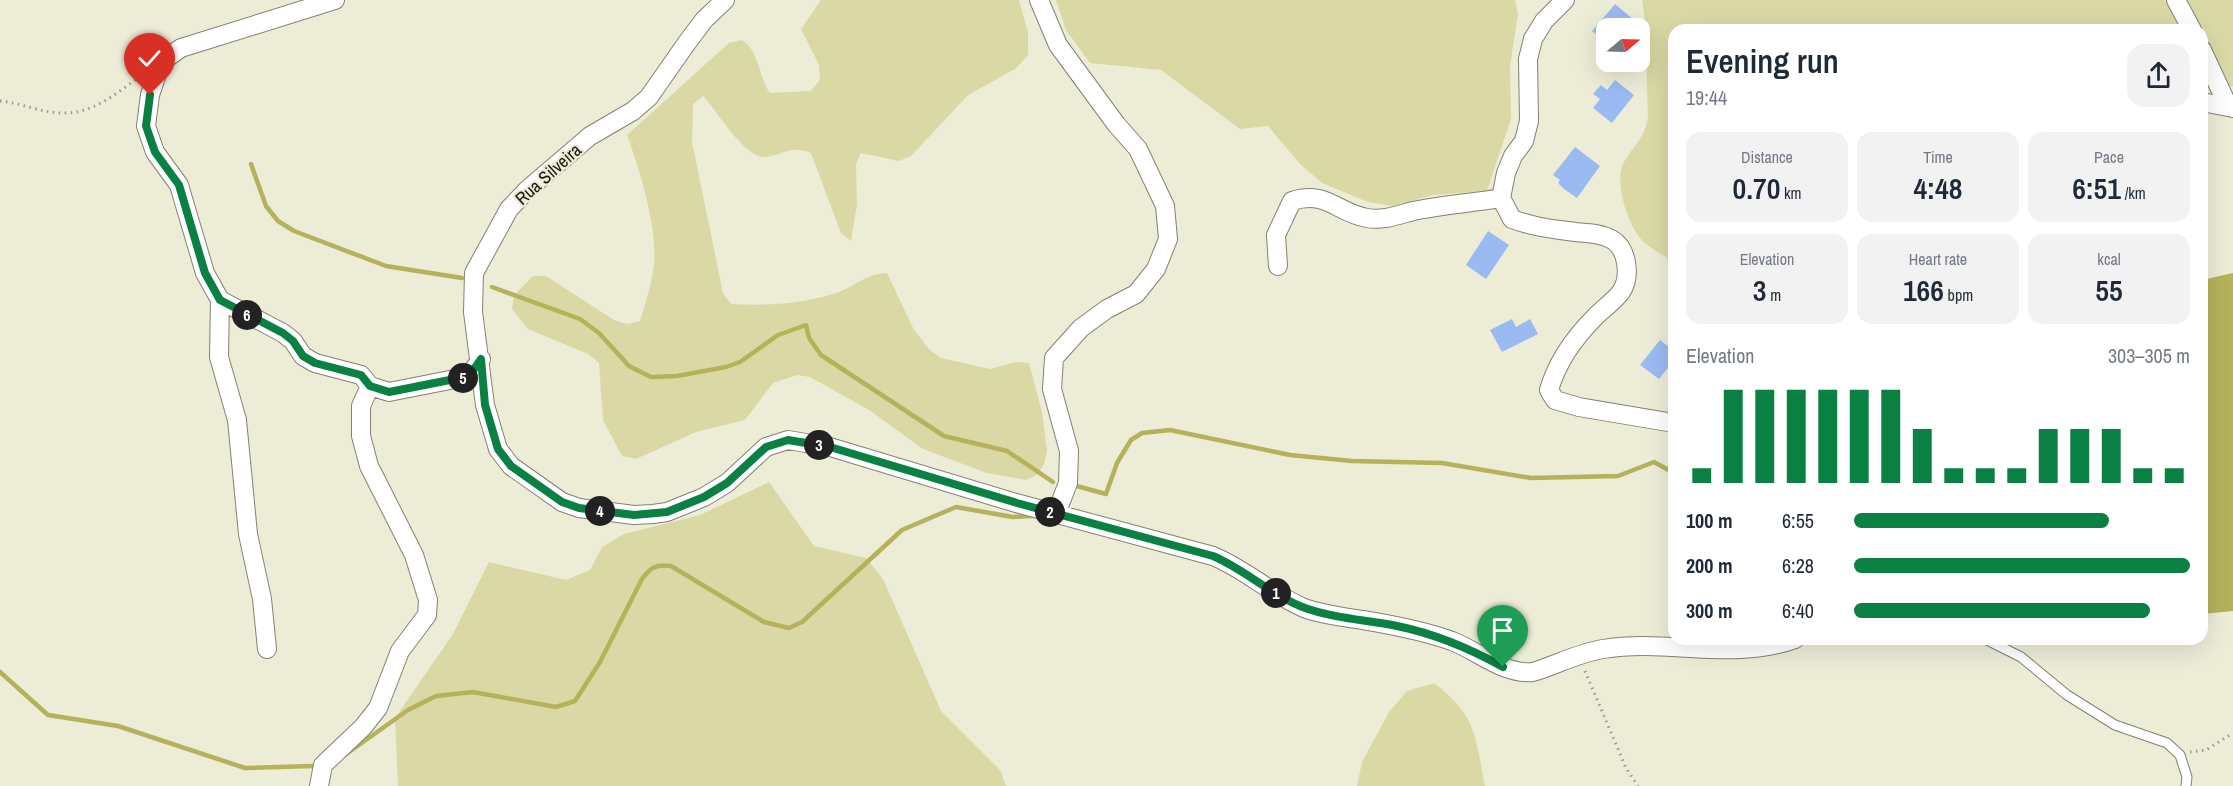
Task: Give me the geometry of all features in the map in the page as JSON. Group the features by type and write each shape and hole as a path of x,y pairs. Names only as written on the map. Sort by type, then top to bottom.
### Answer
{"street":[{"path":"267,649 263,607 248,534 237,420 219,357 220,300 205,273 179,185 155,152 146,126 150,95 161,62 181,48 335,0"},
{"name":"Rua Silveira","path":"725,0 704,20 649,97 633,111 590,135 528,189 509,209 474,273 473,312 481,359 485,405 498,449 511,466 562,502 579,508 634,515 667,512 704,497 727,483 766,447 788,440 830,447 1056,514 1213,556 1236,566 1279,595 1306,608 1428,634 1453,642 1503,667 1523,673 1548,668 1578,655 1603,649 1651,646 1744,651 1769,645"},
{"path":"1039,0 1058,45 1116,124 1138,149 1165,206 1168,239 1156,269 1136,294 1107,309 1081,328 1054,358 1052,389 1069,451 1068,483 1056,514"},
{"path":"1565,0 1544,21 1533,39 1528,59 1528,121 1524,141 1513,156 1506,173 1501,198 1512,219 1532,226 1600,235 1613,240 1625,258 1628,275 1621,291 1588,324 1563,356 1553,376 1549,390 1555,400 1579,407 1668,422"},
{"path":"2176,0 2189,24"},
{"path":"2208,62 2230,107"},
{"path":"2208,103 2230,107"},
{"path":"1278,266 1276,235 1292,201 1304,197 1315,197 1366,218 1383,219 1414,211 1501,198"},
{"path":"220,300 283,333 293,341 303,356 315,363 361,375 370,386 389,392 449,382 465,377 472,372 481,359"},
{"path":"319,786 323,765 363,727 378,708 400,651 427,615 428,600 414,555 369,466 361,436 361,406 370,386"}],"lane":[{"path":"1997,645 2021,657 2067,695 2115,725 2167,743 2180,755 2187,777 2186,786"}],"path":[{"path":"0,100 64,113 74,112 107,99 161,62"},
{"path":"1578,655 1626,768 1638,786"},
{"path":"2180,755 2206,750 2233,733"}],"green space":[{"path":"821,0 1019,0 1028,33 1028,55 1015,69 968,95 911,156 899,161 861,153 856,164 857,204 851,241 841,233 811,153 794,150 766,157 758,156 741,143 703,96 693,104 692,142 723,293 731,304 797,302 836,293 866,278 887,273 914,330 930,350 941,358 990,369 1016,362 1029,363 1042,412 1047,451 1044,464 1037,475 1026,480 987,473 923,449 869,410 810,377 797,375 773,383 745,420 696,432 636,459 622,456 603,420 599,363 588,354 528,329 512,309 514,295 533,276 546,276 614,320 627,324 640,321 653,272 654,240 648,203 627,135 729,43 742,40 748,45 756,58 770,93 811,91 820,80 819,65 801,29"},
{"path":"1056,0 1515,0 1518,14 1510,66 1511,119 1487,191 1433,195 1394,206 1368,202 1322,183 1300,164 1268,126 1240,129 1161,70 1090,63 1066,30"},
{"path":"1642,0 2233,0 2233,86 2208,87 2208,24 1668,24 1668,258 1646,244 1634,229 1624,206 1620,181 1624,162 1642,136 1648,117 1647,72 1650,72 1650,18 1645,18"},
{"path":"769,482 814,546 866,558 883,579 941,711 1000,770 1006,786 398,786 395,718 453,634 489,562 566,580 590,570 602,547 624,534 700,515"},
{"path":"1434,683 1459,706 1472,728 1485,786 1357,786 1362,762 1389,712 1407,691"}],"shaded area":[{"path":"2233,273 2233,611 2208,613 2208,279"}],"building":[{"path":"1615,4 1632,18 1603,18"},
{"path":"1615,80 1634,95 1612,123 1593,108 1600,99 1593,94 1601,85 1607,90"},
{"path":"1575,147 1600,166 1577,198 1564,189 1558,183 1560,180 1553,175"},
{"path":"1488,231 1509,245 1486,279 1466,265"},
{"path":"1512,319 1516,327 1530,319 1538,334 1502,352 1490,330"},
{"path":"1660,340 1668,346 1668,368 1659,379 1640,365"}],"waterway":[{"path":"251,164 266,206 278,221 294,231 386,266 462,278"},
{"path":"492,287 580,319 599,333 629,366 651,377 677,376 726,367 740,362 778,335 806,325 809,338 821,355 944,436 1007,451 1053,482"},
{"path":"1073,485 1106,494 1117,463 1131,440 1142,433 1170,430 1290,455 1352,461 1442,463 1531,478 1618,476 1654,462 1668,470"},
{"path":"342,757 408,710 436,696 473,692 556,707 575,701 600,662 642,579 651,569 658,566 671,566 764,622 789,628 802,622 902,530 956,507 1013,517 1034,516"},
{"path":"0,672 48,715 118,726 245,768 313,766"}],"route":[{"path":"150,95 146,126 155,152 179,185 205,273 220,300 283,333 293,341 303,356 315,363 361,375 370,386 389,392 449,382 465,377 472,372 481,359 485,405 489,426 498,449 511,466 562,502 590,511 621,512 634,515 667,512 704,497 727,483 766,447 788,440 830,447 1017,503 1213,556 1236,566 1279,595 1306,608 1428,634 1453,642 1503,667"}]}
